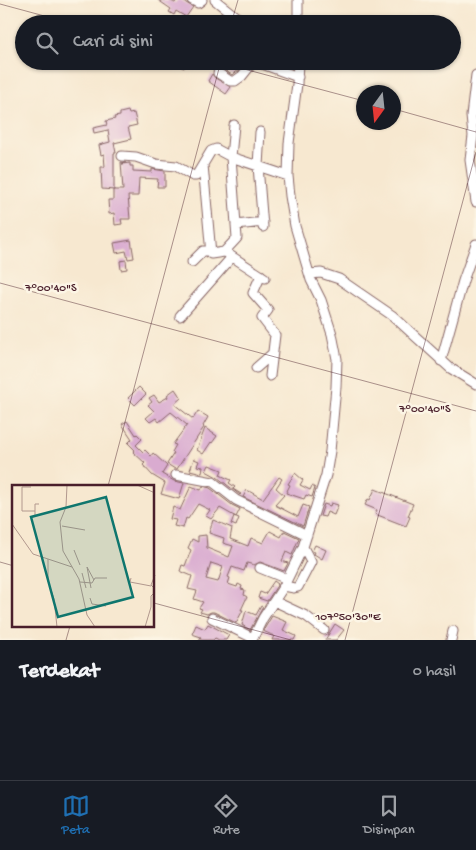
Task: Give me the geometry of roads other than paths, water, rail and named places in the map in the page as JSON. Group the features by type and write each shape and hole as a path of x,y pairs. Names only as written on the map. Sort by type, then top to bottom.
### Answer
{"street":[{"path":"192,0 198,3 202,0"},
{"path":"215,0 234,15"},
{"path":"298,0 298,15"},
{"path":"218,73 230,81 235,81 247,70"},
{"path":"279,70 298,77"},
{"path":"212,618 253,639 286,582 303,547 326,475 330,451 337,359 332,334 295,226 288,176 298,70"},
{"path":"476,75 471,116 473,136 470,160 476,202"},
{"path":"180,316 228,254 237,238 231,158 234,125"},
{"path":"236,224 263,224 258,166 260,132"},
{"path":"122,156 136,157 156,164 176,166 196,176 213,149 231,158 288,176"},
{"path":"203,165 210,254 228,254 263,277 253,293 268,310 262,318 275,335 270,376"},
{"path":"441,361 476,244"},
{"path":"192,262 203,251 210,250"},
{"path":"310,274 321,273 339,279 393,316 441,361 476,384"},
{"path":"256,368 272,354"},
{"path":"176,475 213,482 236,500 307,535"},
{"path":"260,568 294,588 298,587 311,564 311,560 303,547"},
{"path":"274,601 306,616 324,630"}]}
